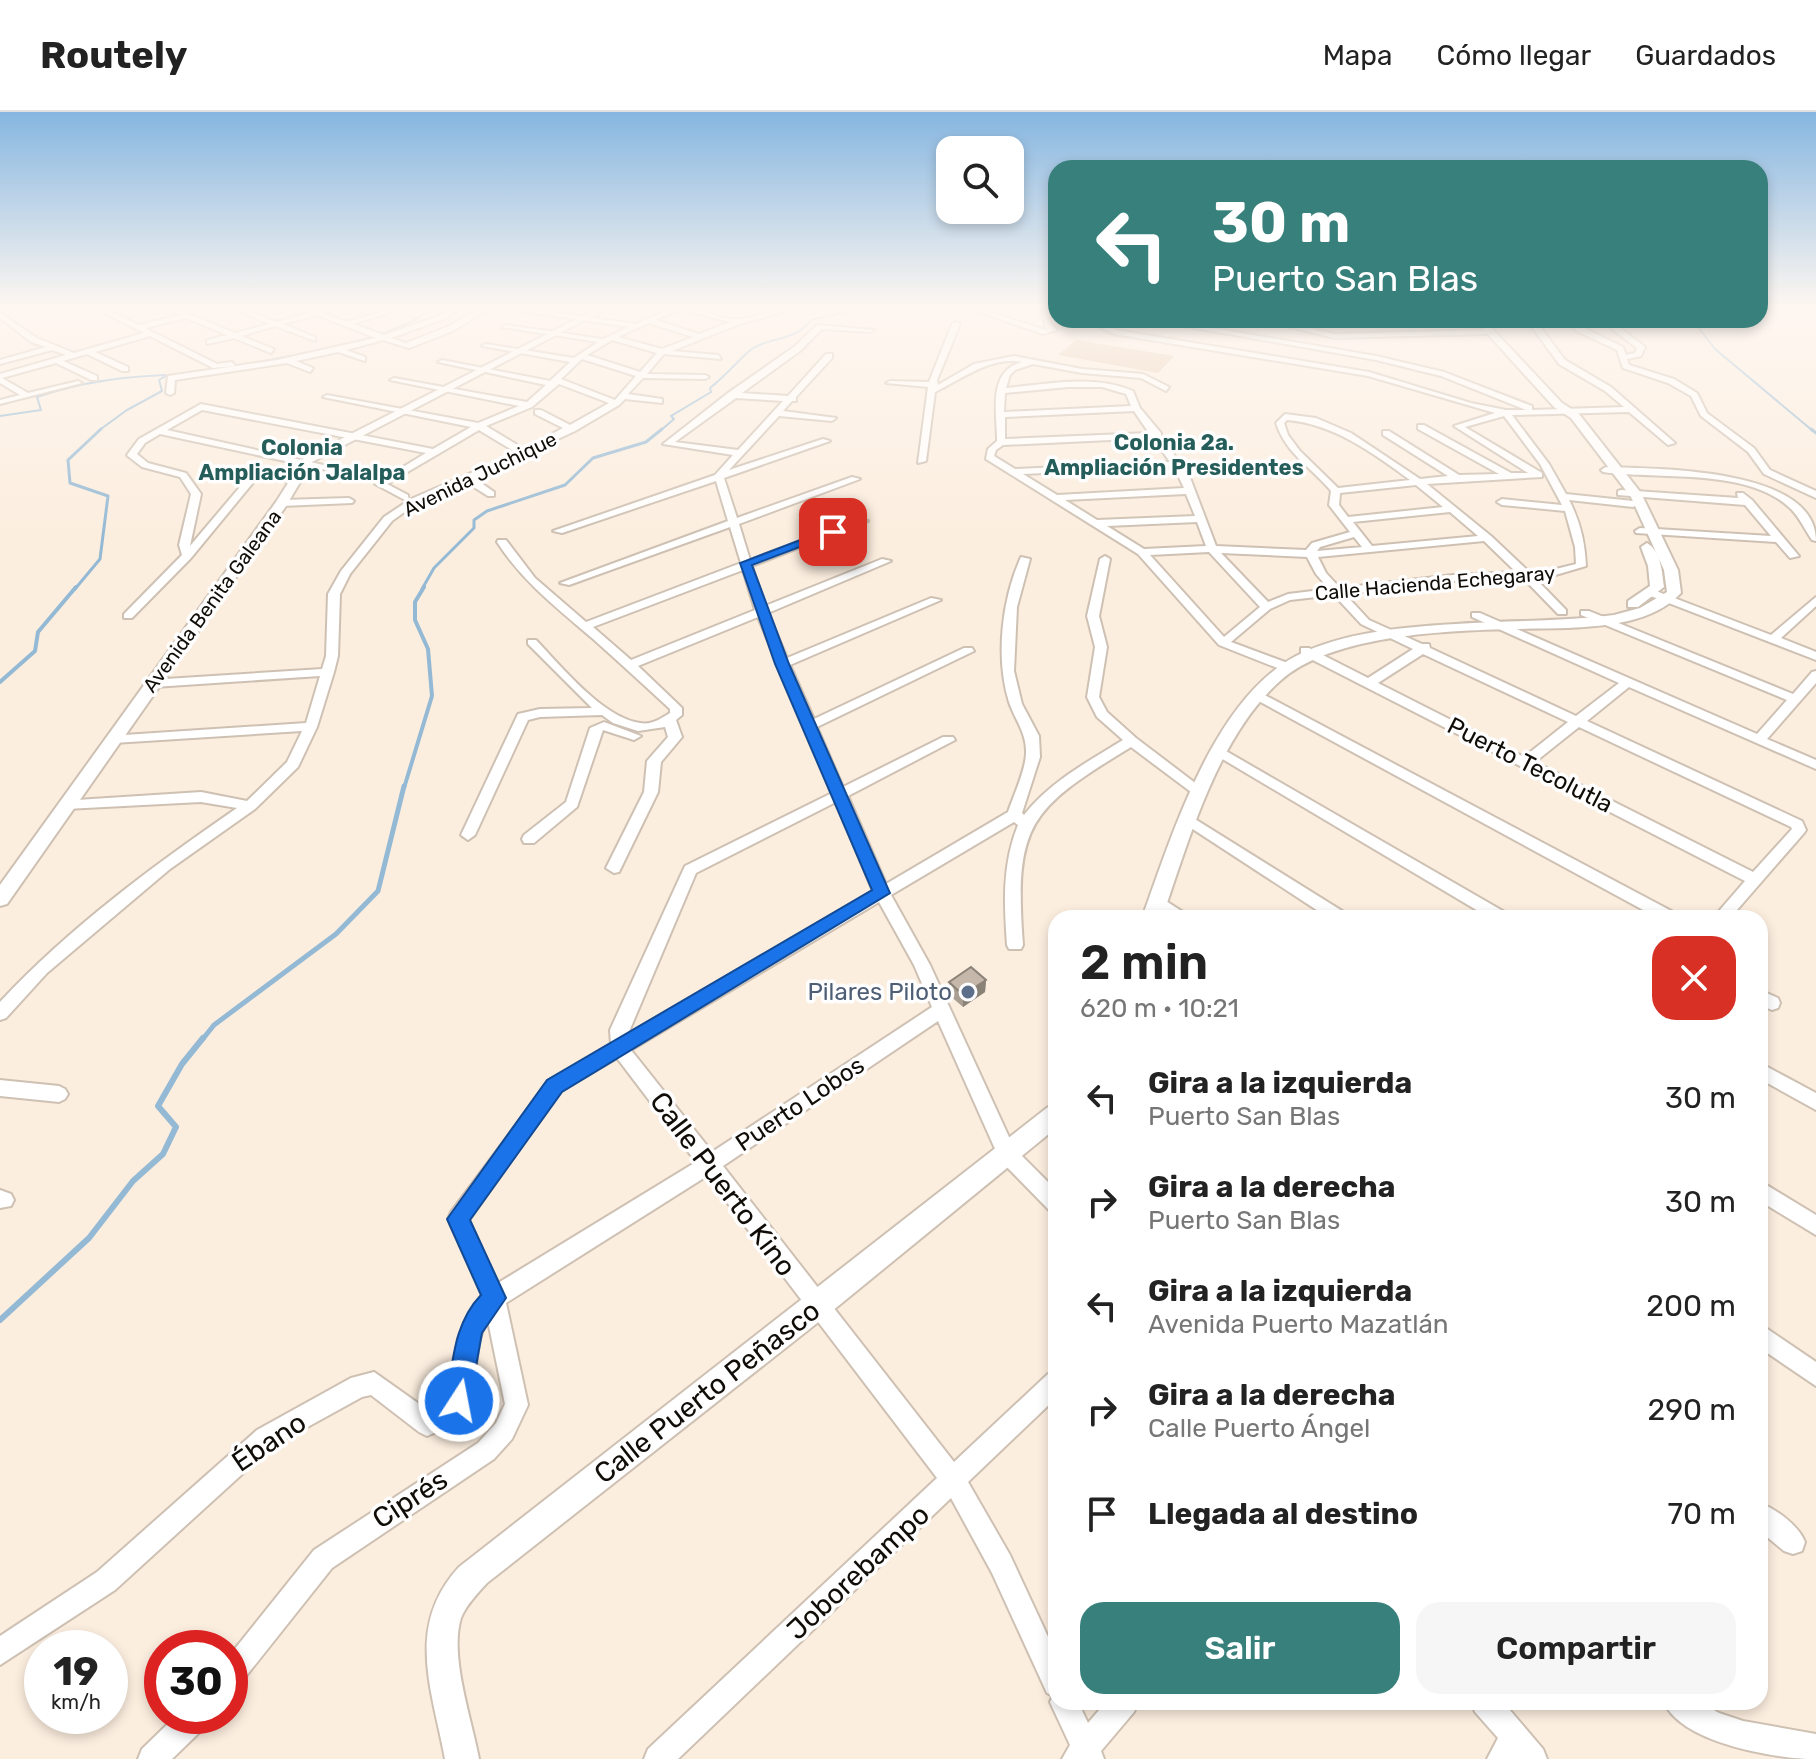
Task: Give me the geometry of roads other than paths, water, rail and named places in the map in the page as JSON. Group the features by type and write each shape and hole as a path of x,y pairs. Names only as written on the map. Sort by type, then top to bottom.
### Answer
{"street":[{"path":"6,382 27,396"},
{"path":"170,393 171,382"},
{"path":"402,382 529,405"},
{"path":"308,460 461,382"},
{"path":"405,497 380,484 479,426 529,405 556,382 620,399 659,401"},
{"name":"Avenida Juchique","path":"0,1013 41,969 165,865 250,806 293,764 311,727 332,656 333,603 345,573 388,519 414,501 572,429 620,399 638,382"},
{"path":"741,453 667,444 750,382"},
{"path":"719,476 807,382"},
{"path":"921,461 936,382"},
{"path":"890,383 934,388 947,382"},
{"path":"1001,442 1003,382"},
{"path":"1055,382 1055,387"},
{"path":"1153,382 1166,389"},
{"path":"1394,382 1506,413"},
{"path":"1464,382 1535,410"},
{"path":"1303,658 1350,641 1496,626 1607,622 1633,617 1674,593 1675,583 1632,499 1561,408 1536,382"},
{"path":"1592,382 1632,409 1671,443"},
{"path":"1672,382 1694,395 1704,414 1751,450 1767,472 1816,495"},
{"path":"0,402 78,383"},
{"path":"1002,391 1055,387 1120,388 1130,393 1136,408 1177,464 1191,491 1212,549 1266,607"},
{"path":"731,395 793,399"},
{"path":"327,397 479,426 524,453"},
{"path":"187,556 184,545 196,494 183,475 145,465 132,455 135,447 157,431 203,406 434,452"},
{"path":"1002,415 1136,408"},
{"path":"1539,475 1458,426 1506,413 1535,410 1632,409"},
{"path":"538,412 572,429"},
{"path":"779,413 832,418"},
{"name":"Calle Hacienda Echegaray","path":"1223,643 1266,607 1288,597 1453,578 1530,575 1581,566 1582,555 1562,496 1552,476 1506,413"},
{"path":"1552,476 1508,474 1457,478 1418,482 1336,491 1297,456 1284,436 1281,420 1299,416 1325,423 1418,482 1530,575 1562,612"},
{"path":"1421,427 1508,474"},
{"path":"157,431 308,460 368,476"},
{"path":"1386,433 1457,478"},
{"path":"1158,435 1001,442 992,449 989,457 1142,552 1223,643"},
{"path":"558,531 826,441"},
{"name":"Avenida Benita Galeana","path":"0,899 282,503 308,460"},
{"path":"1011,472 1177,464"},
{"path":"1612,471 1703,474 1721,478 1792,504 1816,538"},
{"path":"128,616 187,556 253,477 261,474 297,481"},
{"path":"719,476 761,611 882,893 922,965 1007,1154 1048,1196"},
{"path":"465,477 491,494"},
{"path":"1721,478 1760,512 1777,539 1794,556"},
{"path":"565,583 855,479"},
{"path":"1053,498 1191,491"},
{"path":"1336,491 1334,505 1354,534 1370,550"},
{"path":"1562,496 1749,502"},
{"path":"282,503 349,501"},
{"path":"1502,502 1566,508"},
{"path":"1344,520 1451,509"},
{"path":"1094,523 1202,519"},
{"path":"585,626 863,521"},
{"path":"1647,532 1777,539"},
{"path":"1155,910 1200,792 1233,727 1259,696 1303,658 1340,632 1476,615 1585,613 1620,609 1652,593 1658,579 1647,532"},
{"path":"1310,552 1316,545 1354,534"},
{"path":"1142,552 1370,550 1487,538"},
{"path":"502,542 520,572 535,588 585,626 676,708 672,727 675,737 654,761 651,792 614,868"},
{"path":"1310,552 1335,591 1374,628 1425,647 1797,824 1799,830 1728,910"},
{"path":"1015,945 1013,852 1033,757 1032,736 1016,704 1008,671 1011,607 1025,559"},
{"path":"1105,559 1093,616 1101,647 1093,697 1102,714 1131,741 1200,792"},
{"path":"630,665 886,561"},
{"path":"1652,593 1816,656"},
{"path":"782,664 935,600"},
{"path":"1773,639 1814,604"},
{"path":"1585,613 1797,697 1816,700"},
{"path":"1476,615 1816,765"},
{"path":"532,642 600,712"},
{"name":"Puerto Tecolutla","path":"1223,643 1303,658 1369,683 1755,879"},
{"path":"1369,683 1425,647"},
{"path":"809,726 968,651"},
{"path":"154,683 328,672"},
{"path":"1759,740 1816,675"},
{"path":"1526,762 1626,683"},
{"path":"1259,696 1656,910"},
{"path":"468,835 523,717 540,713 600,712 643,728 672,727"},
{"path":"529,839 572,804 597,728 604,726 644,737 672,727"},
{"path":"114,739 311,727"},
{"path":"948,740 690,870 619,1030 620,1048 882,893 1020,819 1058,787 1131,741"},
{"path":"1219,751 1488,910"},
{"path":"66,804 201,797 250,806"},
{"path":"1190,821 1329,910"},
{"name":"Puerto Lobos","path":"494,1298 708,1165 941,1010"},
{"name":"Calle Puerto Kino","path":"620,1048 955,1482 1001,1564 1048,1667"},
{"name":"Ciprés","path":"248,1653 323,1559 486,1451 504,1431 517,1405 494,1298 458,1219 555,1086 620,1048"},
{"path":"1768,1075 1816,1102"},
{"path":"0,1088 59,1094"},
{"name":"Calle Puerto Peñasco","path":"462,1759 443,1651 444,1620 459,1589 482,1566 817,1307 1048,1121"},
{"path":"1768,1195 1816,1226"},
{"name":"Ébano","path":"0,1652 106,1581 265,1438 359,1386 374,1383 427,1424 444,1420 459,1401 470,1331 478,1315 494,1298"},
{"path":"1768,1341 1816,1375"},
{"name":"Joborebampo","path":"658,1759 955,1482 1048,1390"},
{"path":"1768,1522 1793,1542"},
{"path":"1067,1710 1084,1755"},
{"path":"1084,1755 1118,1710"},
{"path":"1489,1710 1508,1748 1533,1759"},
{"path":"1691,1710 1722,1729 1757,1740 1816,1748"},
{"path":"152,1759 178,1734"}],"waterway":[{"path":"0,416 41,410 37,397 98,382"},
{"path":"98,431 127,410 162,391 160,382"},
{"path":"660,431 674,419 671,416 711,392 710,388 717,382"},
{"path":"1754,382 1813,431"},
{"path":"75,589 100,559 108,496 70,483 68,460 101,429"},
{"path":"422,589 434,568 474,528 474,520 487,511 565,485 593,458 646,442 662,429"},
{"path":"1811,429 1816,433"},
{"path":"0,682 35,651 38,632 76,587"},
{"path":"404,788 432,696 428,649 415,620 415,602 424,587"},
{"path":"202,1040 214,1025 336,934 378,891 404,786"},
{"path":"0,1320 89,1238 133,1181 163,1154 176,1127 158,1106 182,1064 203,1038"}],"place":[{"name":"Pilares Piloto","path":"968,992"}],"district":[{"name":"Colonia 2a. Ampliación Presidentes","path":"1174,454"},
{"name":"Colonia Ampliación Jalalpa","path":"302,460"}]}
